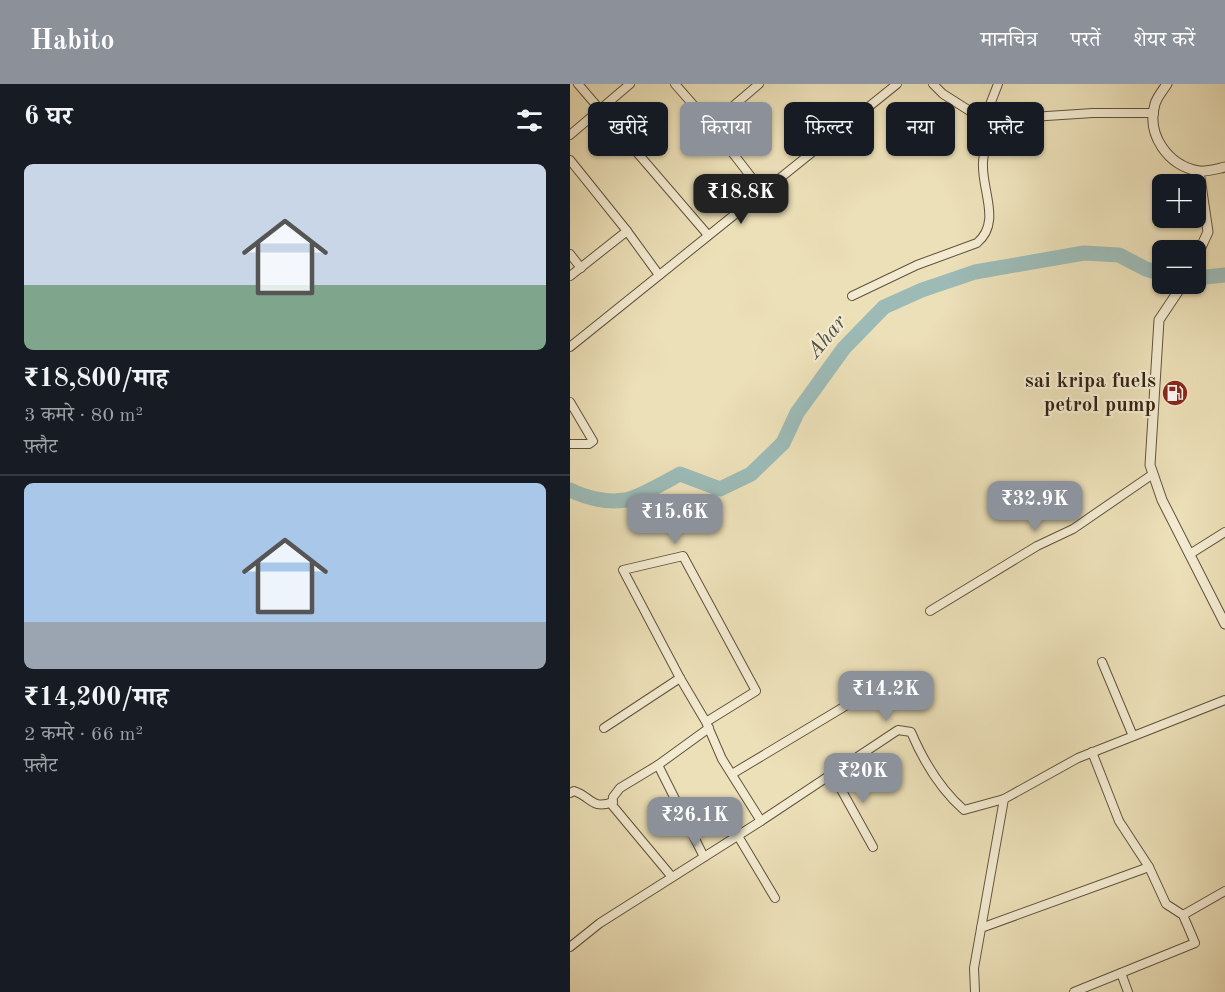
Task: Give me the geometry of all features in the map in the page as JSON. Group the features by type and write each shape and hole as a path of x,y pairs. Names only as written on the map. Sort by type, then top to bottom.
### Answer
{"street":[{"path":"578,84 593,102"},
{"path":"675,84 691,102"},
{"path":"737,102 759,84"},
{"path":"570,346 897,84"},
{"path":"933,84 943,94 967,107"},
{"path":"993,102 998,84"},
{"path":"609,102 627,85"},
{"path":"1162,86 1155,104 1153,122 1156,137 1165,153 1181,166 1198,171 1211,171 1225,167"},
{"path":"1044,116 1154,113"},
{"path":"570,135 588,120"},
{"path":"640,156 708,235"},
{"path":"735,156 762,191"},
{"path":"852,296 917,265 977,243 984,237 990,226 984,156"},
{"path":"570,160 659,275"},
{"path":"1198,171 1208,232 1204,240"},
{"path":"570,276 627,231"},
{"path":"570,254 581,267"},
{"path":"1176,294 1159,320 1150,465 1162,500 1225,624"},
{"path":"570,402 593,441 589,444 570,444"},
{"path":"930,611 1036,546 1073,528 1153,474"},
{"path":"1190,554 1225,532"},
{"path":"672,877 612,805 613,797 620,788 658,765 707,725 756,691 683,556 623,570 707,725 722,759 761,821"},
{"path":"1102,662 1133,736"},
{"path":"604,728 680,678"},
{"path":"732,774 867,693"},
{"path":"570,947 600,923 738,836 898,730 911,732 918,747 952,799 964,810 1004,799 1078,758 1225,700"},
{"path":"1074,992 1195,943 1183,915 1166,904 1149,867 1119,821 1092,752"},
{"path":"658,765 704,857"},
{"path":"832,773 873,847"},
{"path":"570,793 574,791 582,794 594,803 603,806 613,802"},
{"path":"975,992 974,968 1004,799"},
{"path":"738,836 775,898"},
{"path":"981,928 1149,867"},
{"path":"1183,915 1225,891"},
{"path":"1121,973 1128,992"}],"waterway":[{"name":"Ahar","path":"570,490 597,499 618,501 637,496 680,474 720,489 751,474 783,443 797,413 844,348 884,307 922,290 975,272 1084,253 1119,255 1152,271"},
{"name":"Ahar","path":"1206,277 1225,275"}],"place":[{"name":"sai kripa fuels petrol pump","path":"1175,393"}]}
